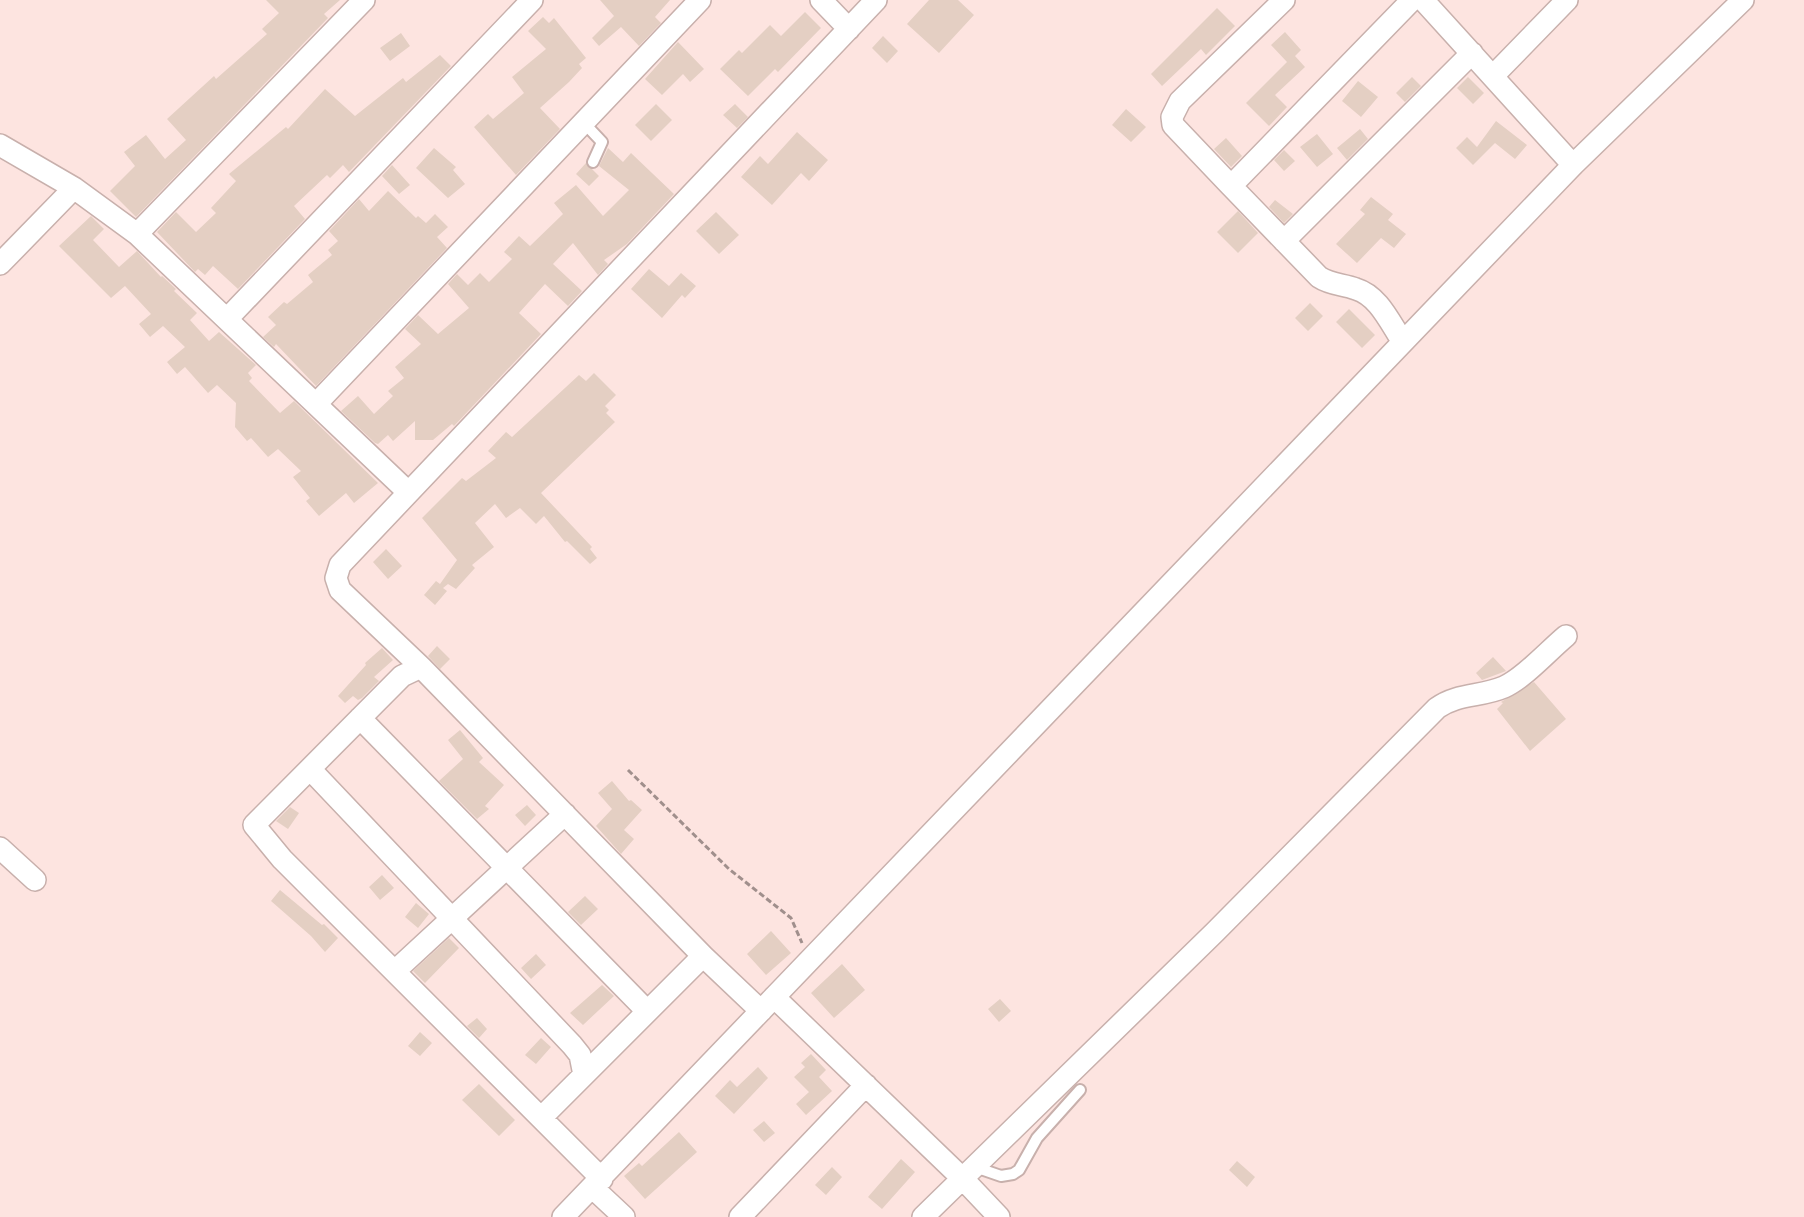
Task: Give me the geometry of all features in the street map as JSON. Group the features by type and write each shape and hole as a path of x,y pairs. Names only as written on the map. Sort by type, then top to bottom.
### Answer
{"street":[{"path":"136,234 364,0"},
{"path":"227,319 531,0"},
{"path":"317,403 585,124 700,0"},
{"path":"821,0 849,29"},
{"path":"876,0 408,492 340,565 336,578 340,590 420,667 703,956 767,1004 969,1173 999,1217"},
{"path":"1284,0 1180,102 1172,117 1173,124 1319,278 1328,283 1354,288 1372,298 1403,342"},
{"path":"1230,186 1412,0"},
{"path":"1423,0 1573,165"},
{"path":"1492,76 1567,0"},
{"path":"563,1217 1573,165 1743,0"},
{"path":"1284,241 1472,53"},
{"path":"0,145 74,188 136,234 317,403 408,492"},
{"path":"0,264 74,188"},
{"path":"923,1217 1231,916 1437,708 1456,697 1502,687 1510,683 1566,636"},
{"path":"420,667 402,676 254,825 282,858 542,1117 624,1217"},
{"path":"360,718 646,1011"},
{"path":"309,769 572,1045 580,1055 584,1076"},
{"path":"395,971 565,814"},
{"path":"0,848 35,880"},
{"path":"542,1117 703,956"},
{"path":"740,1217 866,1085"}],"lane":[{"path":"585,124 602,142 593,162"},
{"path":"969,1173 1001,1176 1013,1174 1019,1170 1037,1138 1080,1090"}],"path":[{"path":"628,770 729,869 791,918 800,935 804,965"}],"building":[{"path":"266,0 340,0 324,14 328,18 136,217 110,191 135,166 124,152 146,135 165,159 186,140 167,119 214,76 216,79 267,34 262,29 279,13"},
{"path":"600,0 670,0 655,17 661,23 639,46 621,27 599,46 592,38 614,16"},
{"path":"929,0 958,0 974,15 939,53 907,24"},
{"path":"1217,8 1235,26 1206,55 1201,49 1162,86 1151,74"},
{"path":"805,12 821,28 778,72 775,69 748,96 720,69 739,50 742,53 770,25 781,36"},
{"path":"543,17 549,23 554,18 586,58 579,64 582,68 540,108 560,129 516,175 474,127 488,114 493,119 524,93 512,77 546,49 528,31"},
{"path":"1285,32 1301,50 1295,56 1305,67 1275,95 1287,107 1269,126 1246,103 1287,62 1271,45"},
{"path":"401,33 410,46 390,61 380,48"},
{"path":"883,36 898,51 887,63 872,48"},
{"path":"678,42 704,69 690,82 683,74 662,95 645,79"},
{"path":"440,55 451,66 349,172 343,165 330,178 327,175 294,206 305,219 238,289 213,266 205,275 198,269 195,272 157,232 176,212 196,232 216,213 211,208 236,181 229,174 286,127 288,129 325,89 355,116 403,78 406,82"},
{"path":"1412,77 1421,86 1405,102 1396,93"},
{"path":"1468,77 1484,93 1473,104 1457,88"},
{"path":"1358,81 1378,97 1361,117 1342,101"},
{"path":"656,104 672,120 651,141 635,125"},
{"path":"735,104 748,117 737,128 723,115"},
{"path":"1126,109 1146,127 1131,142 1112,125"},
{"path":"1496,121 1527,145 1515,159 1495,143 1473,165 1456,148 1467,137 1477,147"},
{"path":"1360,129 1368,139 1347,160 1337,148"},
{"path":"797,132 828,160 809,181 801,173 772,205 741,177 760,156 768,164"},
{"path":"1317,134 1333,154 1317,167 1300,147"},
{"path":"1226,138 1242,156 1231,167 1214,149"},
{"path":"434,148 456,167 453,170 465,184 448,198 416,168"},
{"path":"608,148 623,162 631,153 674,194 627,244 604,260 608,264 598,275 573,243 553,264 582,291 568,306 545,284 519,313 541,334 454,426 452,424 433,440 415,440 415,421 393,441 388,435 378,444 375,443 341,411 358,396 374,414 393,396 388,391 404,378 395,367 421,344 405,329 418,315 438,334 469,308 448,284 457,274 468,285 480,273 489,282 512,259 504,252 519,236 530,246 563,214 554,203 576,185 603,216 629,190 599,166"},
{"path":"1284,150 1295,161 1284,171 1274,160"},
{"path":"586,163 599,176 589,186 576,174"},
{"path":"392,165 410,185 399,194 382,176"},
{"path":"388,191 416,218 418,216 426,223 435,214 448,227 437,237 447,248 316,386 276,344 274,347 263,337 276,325 268,317 284,302 287,304 313,282 308,275 332,255 328,250 338,241 329,231 359,199 369,211"},
{"path":"1371,197 1393,214 1388,220 1406,234 1394,248 1381,238 1357,263 1336,244 1365,214 1360,210"},
{"path":"1275,200 1293,214 1284,223 1269,207"},
{"path":"1238,211 1258,233 1238,253 1217,232"},
{"path":"716,212 739,235 719,254 696,231"},
{"path":"91,216 104,229 93,240 119,267 137,251 197,313 190,320 209,341 219,332 256,365 248,373 252,378 249,381 280,413 294,401 378,483 354,503 346,493 319,516 306,501 310,498 293,477 301,471 278,449 268,457 251,438 247,441 235,427 236,403 217,385 208,393 185,367 177,374 167,362 185,347 163,326 150,337 139,324 151,314 125,286 111,298 59,246"},
{"path":"649,269 669,286 681,273 696,286 685,298 682,295 662,318 631,289"},
{"path":"1310,303 1323,316 1308,331 1295,318"},
{"path":"1349,309 1375,335 1362,348 1336,322"},
{"path":"594,373 616,395 605,406 609,410 606,413 615,422 541,493 592,547 590,549 597,558 590,564 567,541 565,542 544,516 536,524 520,508 506,518 495,504 475,523 494,547 472,565 475,568 456,589 448,584 443,588 447,591 435,605 424,595 436,581 440,584 457,560 422,518 462,478 466,481 496,458 488,451 506,432 512,437 579,375 586,381"},
{"path":"386,549 402,566 388,579 373,562"},
{"path":"437,646 450,659 440,669 428,656"},
{"path":"382,648 393,660 374,677 379,681 362,698 358,700 353,696 345,703 338,696 366,665 365,663"},
{"path":"1493,657 1506,671 1482,680 1476,673"},
{"path":"1534,682 1566,719 1530,751 1497,709 1503,703 1501,702"},
{"path":"460,730 483,758 479,762 504,785 485,806 489,809 477,819 439,781 463,759 448,740"},
{"path":"612,781 629,801 631,800 642,810 624,830 634,839 621,854 596,826 612,809 598,793"},
{"path":"527,805 536,815 525,826 515,815"},
{"path":"290,807 299,813 288,829 276,821"},
{"path":"382,875 394,888 380,900 369,887"},
{"path":"280,890 322,925 324,924 338,938 325,952 311,936 271,901"},
{"path":"585,896 598,909 581,925 568,912"},
{"path":"416,903 429,914 418,928 405,917"},
{"path":"771,931 791,953 766,975 747,954"},
{"path":"449,938 459,948 425,983 413,971"},
{"path":"536,954 546,965 531,979 521,968"},
{"path":"842,964 865,990 834,1018 811,993"},
{"path":"602,985 614,996 583,1025 570,1013"},
{"path":"1000,999 1011,1011 999,1022 988,1009"},
{"path":"477,1018 487,1029 479,1038 467,1026"},
{"path":"420,1032 432,1043 420,1056 408,1046"},
{"path":"541,1038 551,1047 536,1064 525,1055"},
{"path":"811,1054 826,1070 819,1077 832,1091 806,1115 796,1104 809,1092 794,1077 805,1067 801,1063"},
{"path":"758,1067 768,1078 734,1114 715,1096 730,1080 737,1087"},
{"path":"479,1084 515,1120 499,1136 462,1100"},
{"path":"764,1121 775,1133 764,1142 753,1130"},
{"path":"679,1132 697,1152 645,1199 624,1176 639,1163 642,1166"},
{"path":"901,1159 915,1172 882,1209 868,1197"},
{"path":"1237,1161 1255,1177 1247,1187 1229,1170"},
{"path":"832,1167 842,1177 826,1195 815,1185"}]}
